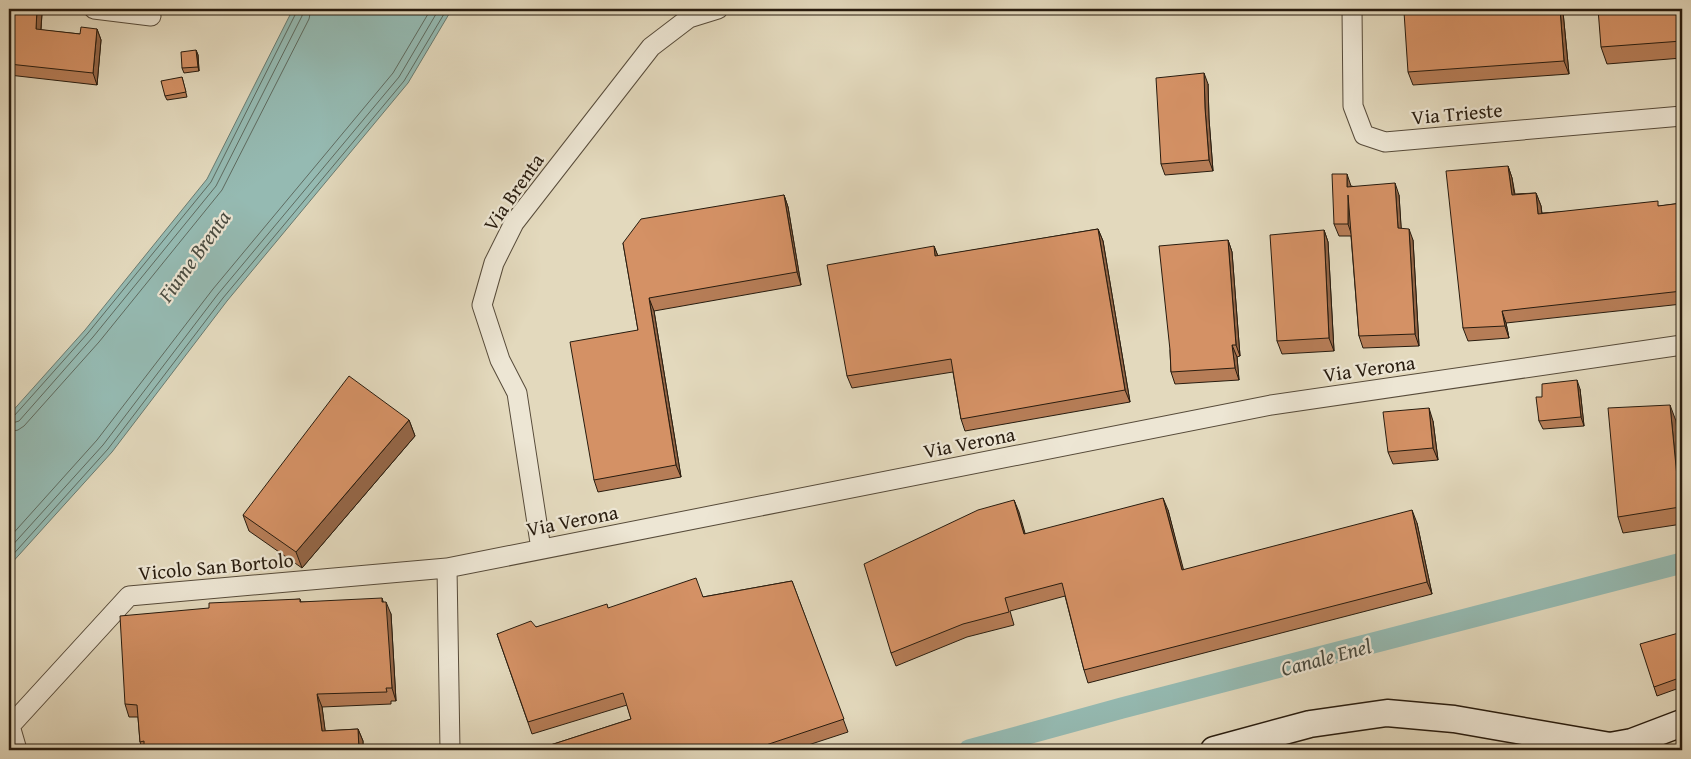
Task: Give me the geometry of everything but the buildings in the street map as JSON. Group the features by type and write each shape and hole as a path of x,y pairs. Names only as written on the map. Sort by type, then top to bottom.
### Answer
{"street":[{"path":"94,9 151,16"},
{"name":"Via Brenta","path":"541,549 517,393 500,360 482,305 494,263 514,223 651,47 689,18 718,9"},
{"name":"Via Trieste","path":"1352,9 1353,106 1364,135 1385,142 1682,116"},
{"name":"Via Verona","path":"447,568 1272,405 1682,346"},
{"path":"447,568 450,750"},
{"name":"Vicolo San Bortolo","path":"17,750 10,726 129,596 447,568"},
{"path":"1214,750 1310,724 1387,713 1454,719 1610,746 1632,742 1682,723"}],"water":[{"name":"Fiume Brenta","path":"293,9 452,9 408,83 227,301 112,452 9,566 9,415 85,330 207,179"}],"waterway":[{"name":"Canale Enel","path":"969,750 1122,708 1682,563"}]}
